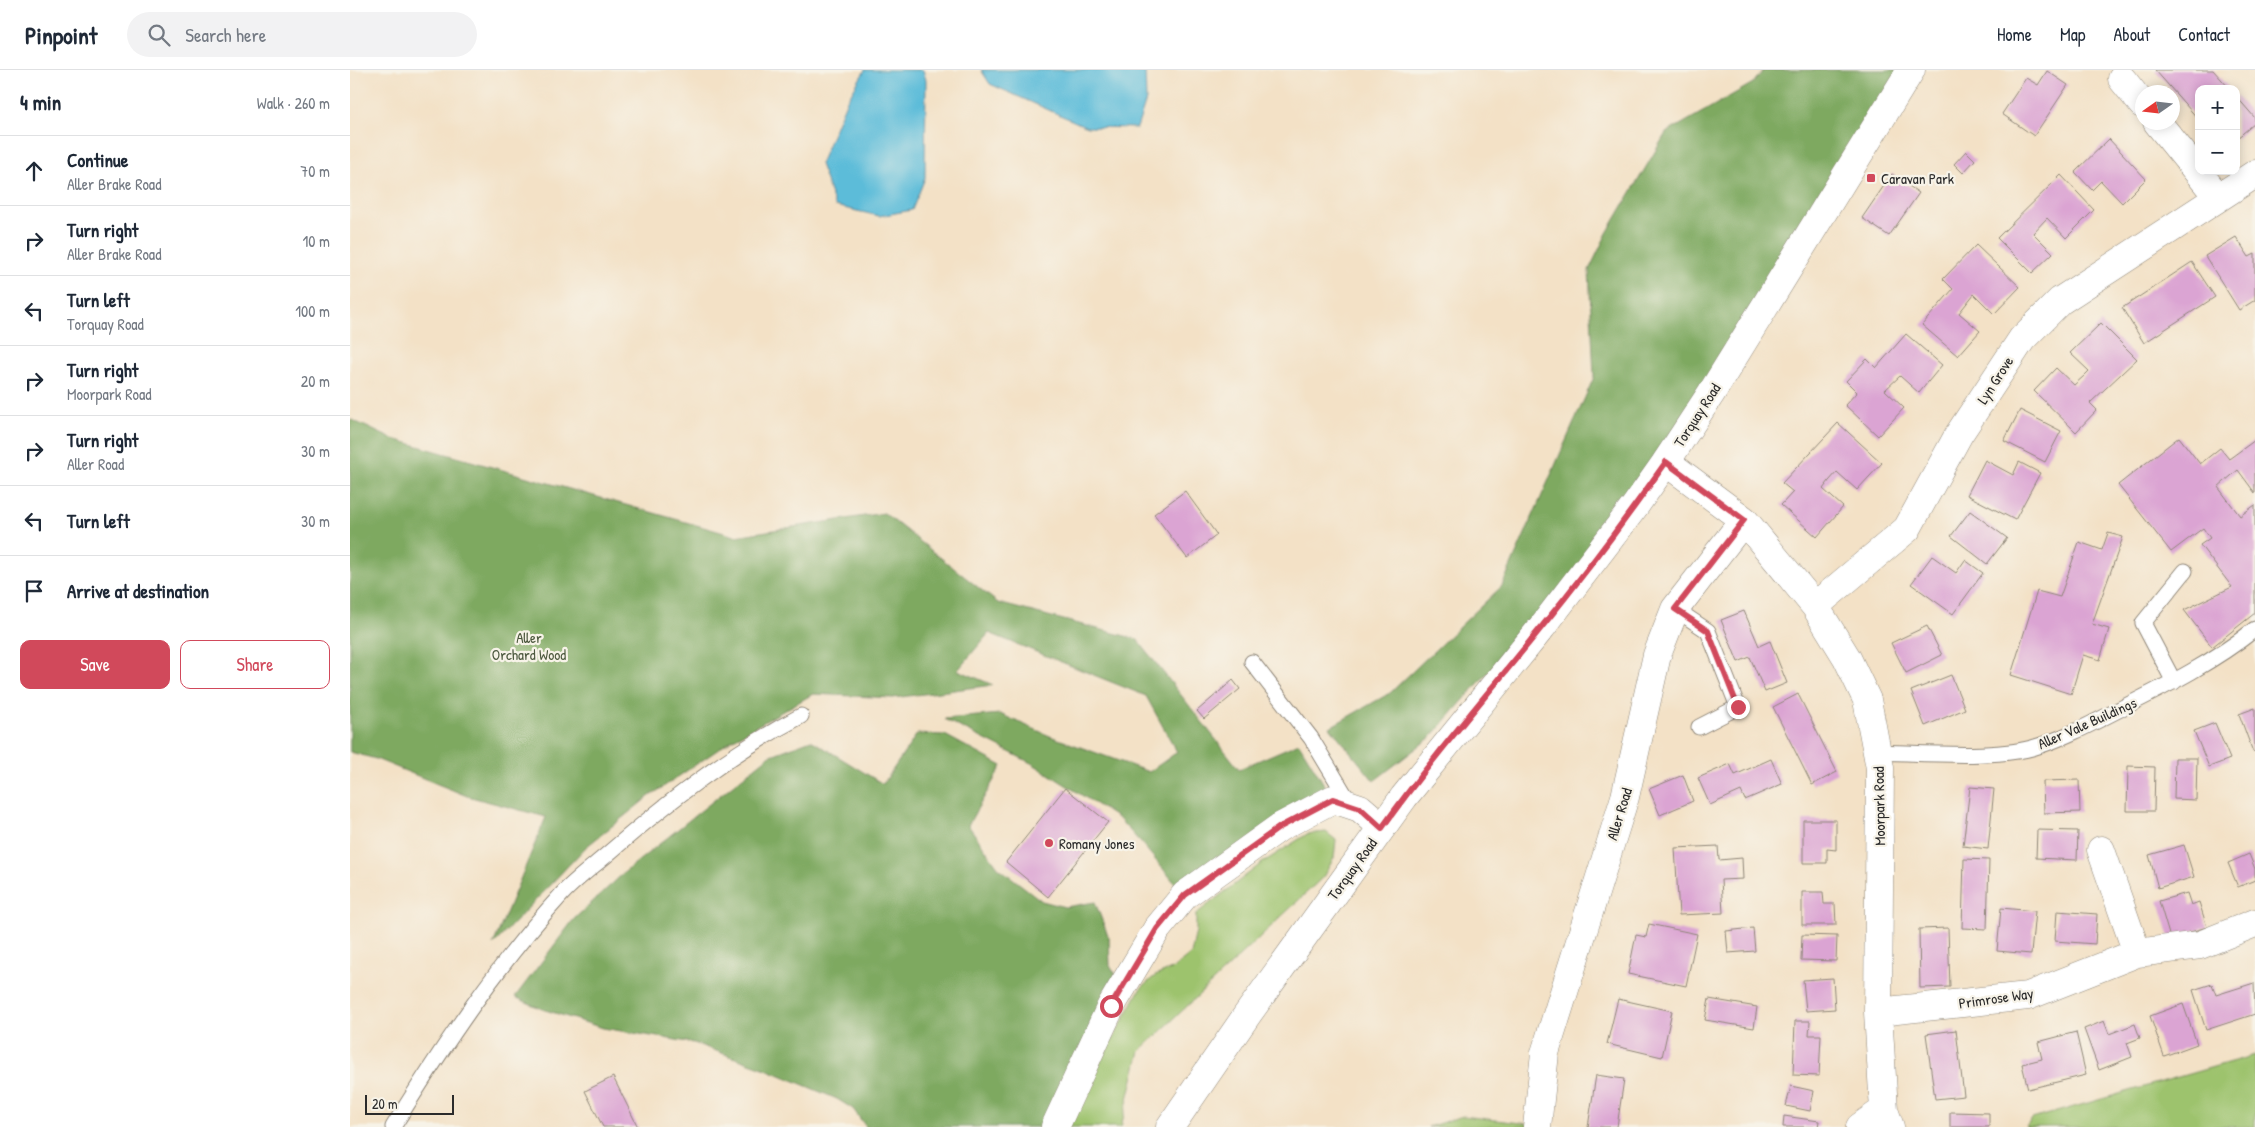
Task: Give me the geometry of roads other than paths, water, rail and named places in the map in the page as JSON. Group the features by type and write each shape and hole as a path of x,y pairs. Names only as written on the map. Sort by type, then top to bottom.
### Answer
{"street":[{"name":"Torquay Road","path":"1170,1127 1247,1015 1404,797 1548,619 1635,506 1666,462 1712,392 1911,70"},
{"path":"2122,80 2135,96"},
{"path":"2164,130 2218,197"},
{"name":"Lyn Grove","path":"1815,606 1907,529 1959,434 2022,339 2060,301 2255,174"},
{"name":"Moorpark Road","path":"1666,462 1744,520 1815,606 1847,658 1867,700 1880,768 1878,1012 1887,1118 1860,1127"},
{"name":"Aller Road","path":"1537,1127 1545,1053 1625,797 1657,655 1675,609 1744,520"},
{"path":"1055,1127 1111,1006 1157,929 1185,895 1280,827 1333,799 1360,808 1382,828"},
{"path":"2102,850 2137,953"},
{"name":"Primrose Way","path":"1878,1012 2028,996 2137,953 2200,945 2255,923"}],"lane":[{"path":"2174,682 2143,623 2185,571"},
{"path":"1675,609 1708,631 1738,707 1700,727"},
{"name":"Aller Vale Buildings","path":"1876,752 1984,754 2031,748 2086,726 2174,682 2240,641 2255,629"},
{"path":"1252,662 1311,738 1351,805"},
{"path":"393,1127 431,1065 497,972 563,893 653,814 762,736 801,716"}],"water":[{"path":"865,70 923,70 926,80 925,178 912,210 879,216 835,206 820,164 846,102"},
{"path":"981,70 1145,70 1146,100 1137,128 1087,127 990,84"}],"place":[{"name":"Caravan Park","path":"1871,178"},
{"name":"Romany Jones","path":"1049,843"}],"park label":[{"name":"Aller Orchard Wood","path":"529,646"}]}
